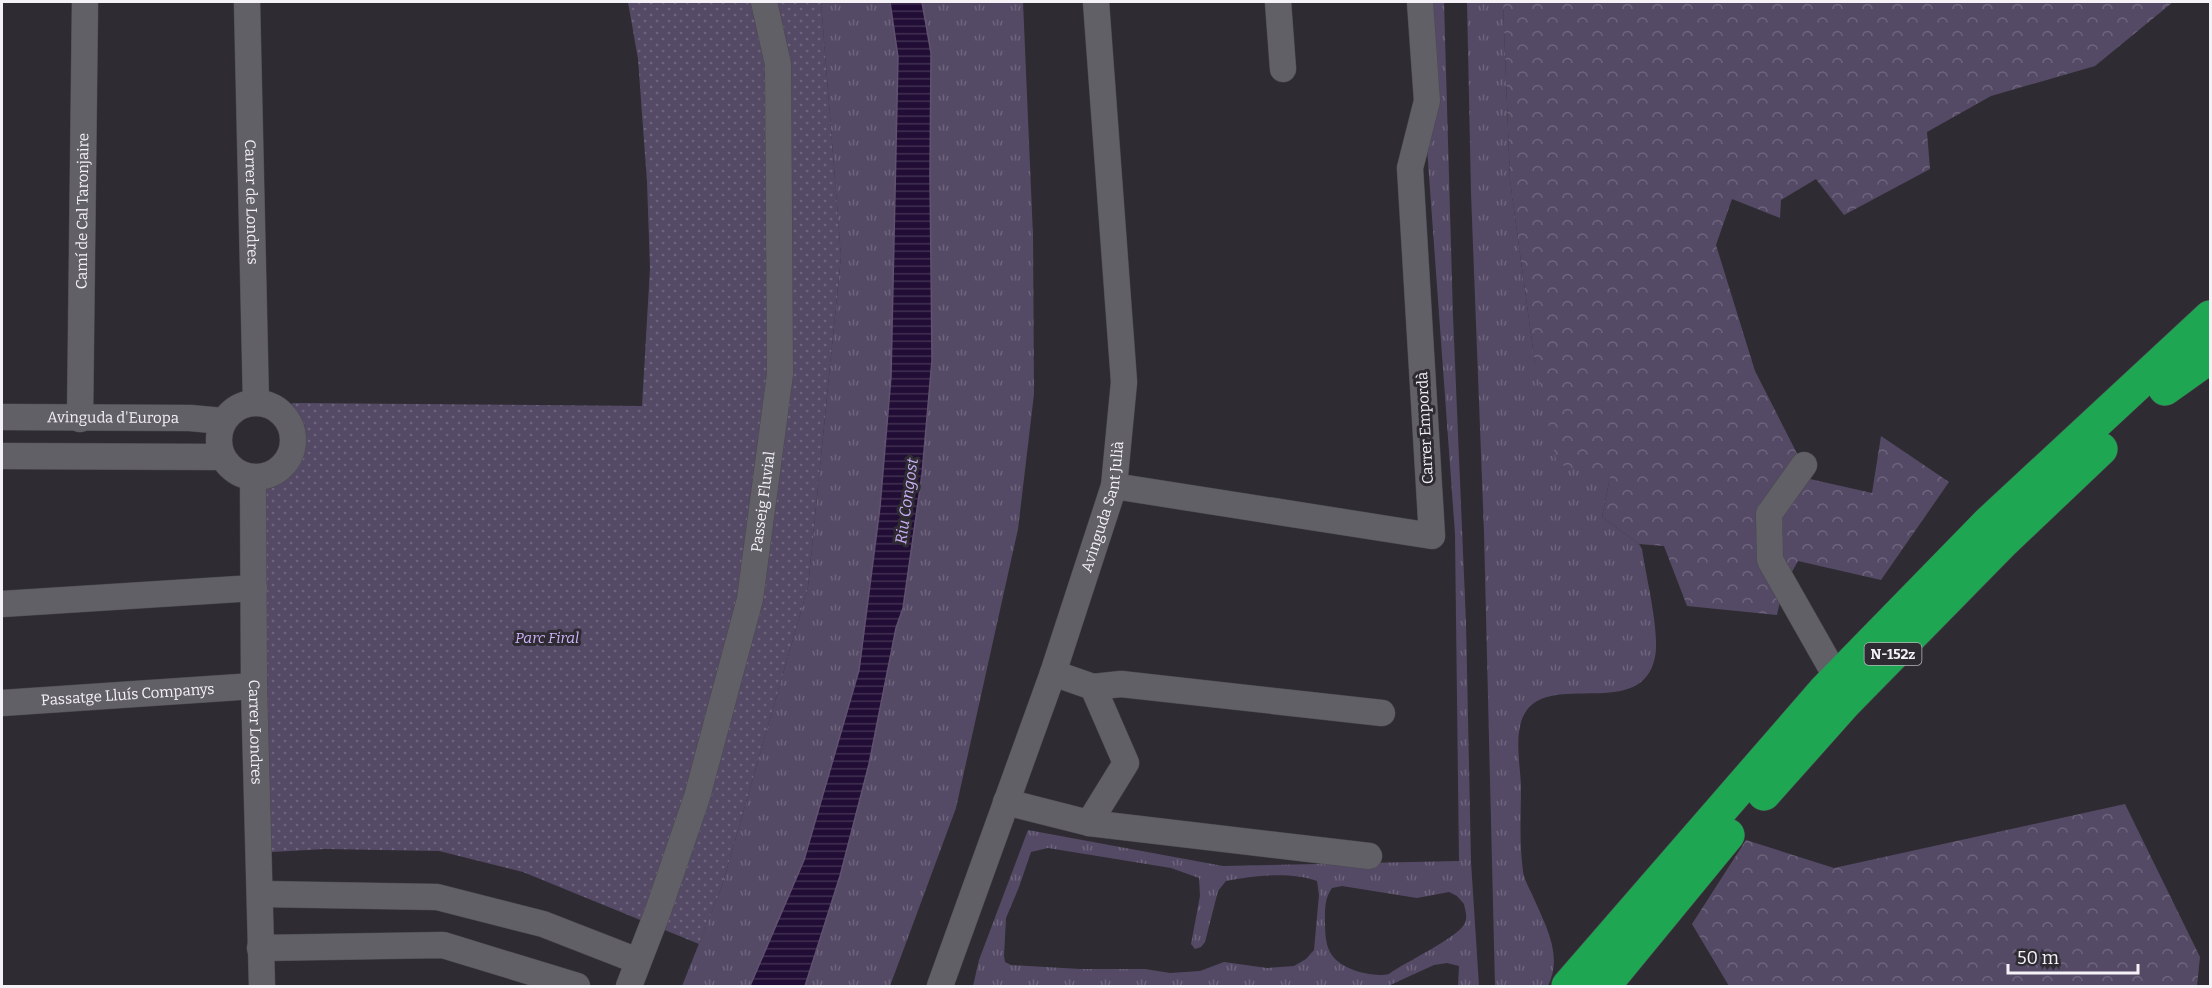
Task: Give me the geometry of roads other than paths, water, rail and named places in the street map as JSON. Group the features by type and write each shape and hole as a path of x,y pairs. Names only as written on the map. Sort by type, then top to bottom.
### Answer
{"highway":[{"name":"N-152z","path":"1568,987 1837,678 1988,523 2211,317"},
{"name":"N-152z","path":"1604,987 1722,842 1845,703 2002,543 2211,347"},
{"path":"2165,389 2211,357"},
{"path":"1579,987 1620,929"}],"street":[{"name":"Camí de Cal Taronjaire","path":"80,418 85,2"},
{"name":"Carrer de Londres","path":"247,2 256,403"},
{"name":"Passeig Fluvial","path":"629,987 697,797 750,599 779,385 778,64 764,2"},
{"name":"Avinguda Sant Julià","path":"940,987 1053,672 1114,486 1124,382 1096,2"},
{"path":"1278,2 1283,69"},
{"name":"Carrer Empordà","path":"1114,486 1432,536 1410,168 1427,101 1420,2"},
{"path":"256,403 268,405 279,411 288,421 293,433 293,446 288,459 279,469 268,476 253,477 241,474 230,467 222,457 218,444 223,422 243,405 256,403"},
{"name":"Avinguda d'Europa","path":"2,417 190,418 223,422"},
{"path":"2,456 222,457"},
{"path":"1804,465 1769,514 1770,560 1837,678"},
{"name":"Carrer Londres","path":"253,477 246,543 254,588 245,638 254,686 262,987"},
{"path":"2,604 254,588"},
{"path":"1053,672 1093,687 1121,684 1382,713"},
{"name":"Passatge Lluís Companys","path":"2,703 254,686"},
{"path":"1089,823 1126,763 1093,687"},
{"path":"1006,801 1089,823 1369,856"},
{"path":"261,894 437,897 543,924 638,961"},
{"path":"260,948 443,945 577,987"}],"water":[{"name":"Riu Congost","path":"890,2 922,2 931,53 932,360 922,474 903,608 896,628 869,764 840,876 805,986 750,986 804,860 859,670 880,507 891,377 898,57"}],"park label":[{"name":"Parc Firal","path":"547,638"}]}
